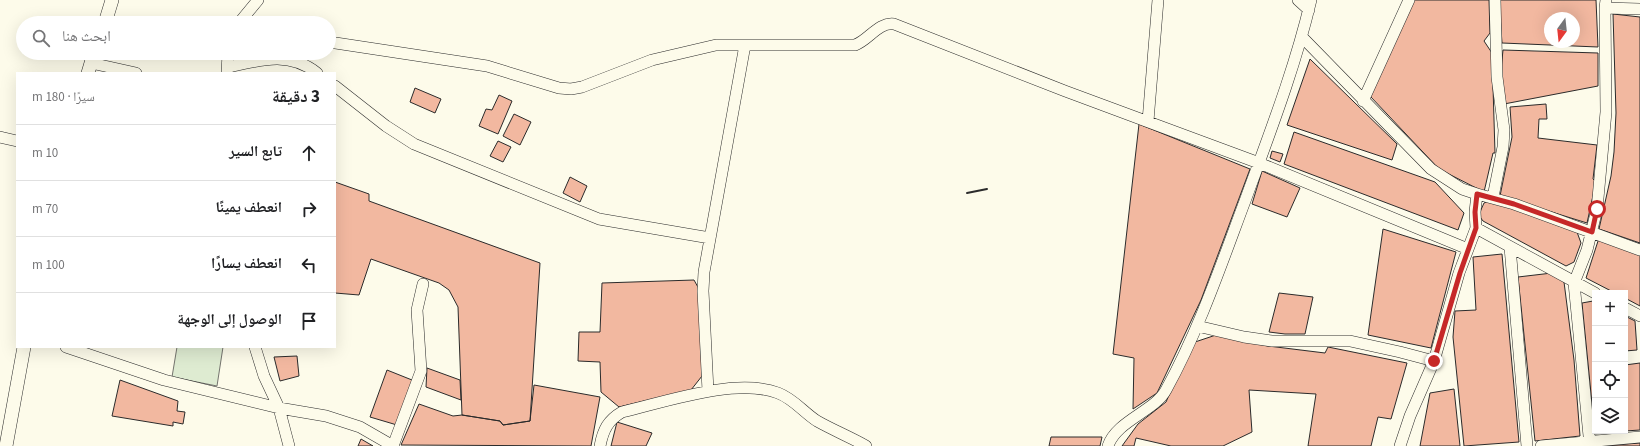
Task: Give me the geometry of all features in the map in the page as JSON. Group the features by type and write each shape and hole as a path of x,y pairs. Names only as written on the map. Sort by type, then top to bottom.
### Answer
{"street":[{"path":"107,16 112,0"},
{"path":"245,16 258,0"},
{"path":"1148,121 1158,0"},
{"path":"1108,446 1118,432 1132,419 1162,396 1206,307 1259,163 1302,37 1310,5 1298,0"},
{"path":"1363,101 1409,0"},
{"path":"1493,197 1503,156 1504,141 1497,77 1496,0"},
{"path":"1589,443 1574,283 1587,250 1597,209 1606,112 1605,4 1640,9"},
{"path":"336,43 487,66 559,88 570,89 582,87 652,60 716,45 855,45 884,25 889,24 1259,163 1468,249"},
{"path":"1302,37 1431,169 1462,189 1493,197 1640,250"},
{"path":"708,391 703,291 704,272 745,45"},
{"path":"228,60 227,70 261,60"},
{"path":"289,60 309,67 316,72"},
{"path":"91,63 132,72"},
{"path":"336,87 386,126 414,144 599,219 710,238"},
{"path":"0,137 16,141"},
{"path":"1400,446 1410,416 1434,361 1468,249 1476,228 1475,212 1477,194"},
{"path":"1476,228 1592,292"},
{"path":"1510,247 1527,446"},
{"path":"69,348 164,380 279,408 326,416 360,427 393,446 421,371 417,310 423,284"},
{"path":"1628,310 1640,316"},
{"path":"1197,326 1244,337 1272,341 1350,341 1434,361"},
{"path":"6,446 24,348"},
{"path":"255,348 264,376 279,408 289,446"},
{"path":"600,446 602,433 612,418 622,412 708,391 753,388 777,393 793,401 816,420 866,446"},
{"path":"1541,446 1589,443 1640,437"}],"green space":[{"path":"177,348 223,348 217,386 172,377"}],"building":[{"path":"1412,0 1489,0 1490,33 1484,41 1492,53 1495,153 1493,153 1484,192 1439,169 1370,96"},
{"path":"1499,0 1596,0 1598,47 1580,46 1580,12 1544,12 1544,45 1502,43"},
{"path":"1613,14 1640,17 1640,243 1599,229 1611,176 1614,152 1616,113"},
{"path":"1503,50 1598,53 1598,86 1504,104 1501,70"},
{"path":"1310,59 1397,144 1392,160 1287,125"},
{"path":"415,88 441,99 435,113 410,102"},
{"path":"499,95 512,101 498,134 479,126 486,109 492,110"},
{"path":"1546,104 1547,119 1539,119 1538,138 1597,145 1593,179 1596,182 1587,223 1500,196 1512,137 1510,107"},
{"path":"514,114 531,122 520,145 503,136"},
{"path":"1139,124 1250,169 1201,300 1157,393 1133,409 1134,358 1113,354"},
{"path":"1294,132 1435,182 1464,213 1458,230 1284,164"},
{"path":"498,141 511,147 503,162 490,156"},
{"path":"1272,151 1283,154 1280,162 1270,158"},
{"path":"1262,171 1300,188 1287,217 1252,204"},
{"path":"570,177 587,186 580,202 563,193"},
{"path":"336,182 369,194 369,201 540,263 530,421 503,425 500,421 462,415 458,307 449,290 439,283 371,259 359,295 336,293"},
{"path":"1493,199 1577,232 1581,243 1574,262 1566,266 1483,221 1480,217 1480,212 1484,203"},
{"path":"1383,229 1456,252 1431,348 1368,335"},
{"path":"1599,238 1640,253 1640,306 1628,300 1628,290 1609,290 1586,278"},
{"path":"1502,254 1519,442 1464,446 1453,337 1455,311 1476,310 1473,257"},
{"path":"1552,273 1564,282 1574,360 1580,436 1535,441 1518,277"},
{"path":"694,280 699,289 702,376 691,390 619,407 601,392 600,362 578,361 579,332 600,332 602,283"},
{"path":"1279,293 1313,297 1305,334 1269,332"},
{"path":"1592,301 1592,404 1582,303"},
{"path":"1628,318 1635,321 1637,350 1628,351"},
{"path":"1216,335 1268,346 1325,353 1328,347 1407,363 1391,419 1378,417 1371,446 1308,446 1316,394 1249,390 1252,432 1223,446 1171,446 1136,438 1134,446 1122,446 1138,424 1166,402 1192,343"},
{"path":"297,356 299,376 280,381 274,357"},
{"path":"1640,363 1640,430 1628,431 1628,365"},
{"path":"427,368 460,380 461,400 426,387"},
{"path":"387,370 417,382 397,425 370,417"},
{"path":"120,380 178,401 177,411 185,412 183,424 173,422 173,426 112,416"},
{"path":"534,385 600,397 591,446 401,445 419,404 453,416 462,415 500,421 503,425 530,421"},
{"path":"1454,389 1460,446 1420,446 1430,393"},
{"path":"617,422 652,433 646,446 611,446"},
{"path":"1051,437 1102,437 1100,446 1049,446"},
{"path":"361,439 373,446 358,446"},
{"path":"1640,443 1640,446 1602,446"}],"wall":[{"path":"967,193 987,189"}],"route":[{"path":"1434,361 1460,273 1476,228 1475,212 1477,194 1493,197 1592,232 1597,209"}]}
